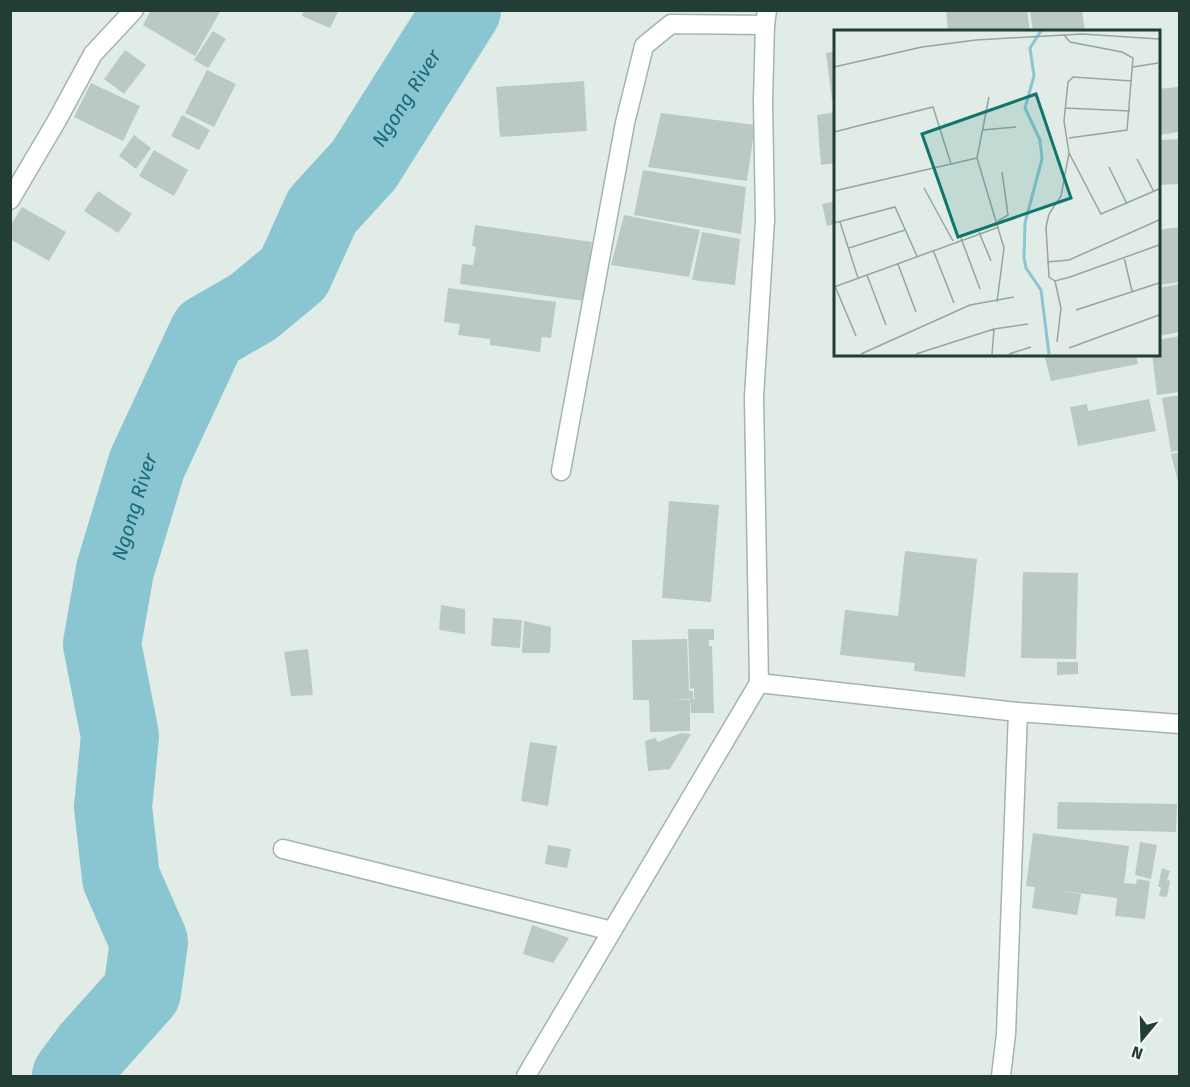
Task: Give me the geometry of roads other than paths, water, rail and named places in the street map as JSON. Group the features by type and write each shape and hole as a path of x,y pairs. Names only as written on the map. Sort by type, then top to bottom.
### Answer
{"street":[{"path":"10,200 93,54 134,10"},
{"path":"526,1077 759,683 754,397 765,220 763,101 766,18 671,24 644,46 622,135 561,471"},
{"path":"759,683 1018,712 1179,724"},
{"path":"1001,1077 1006,1034 1018,712"},
{"path":"283,849 612,931"}],"waterway":[{"name":"Ngong River","path":"71,1076 91,1049 142,992 149,942 121,878 113,807 120,736 102,644 115,570 147,464 208,333 253,307 294,273 322,211 364,165 462,10"}]}
